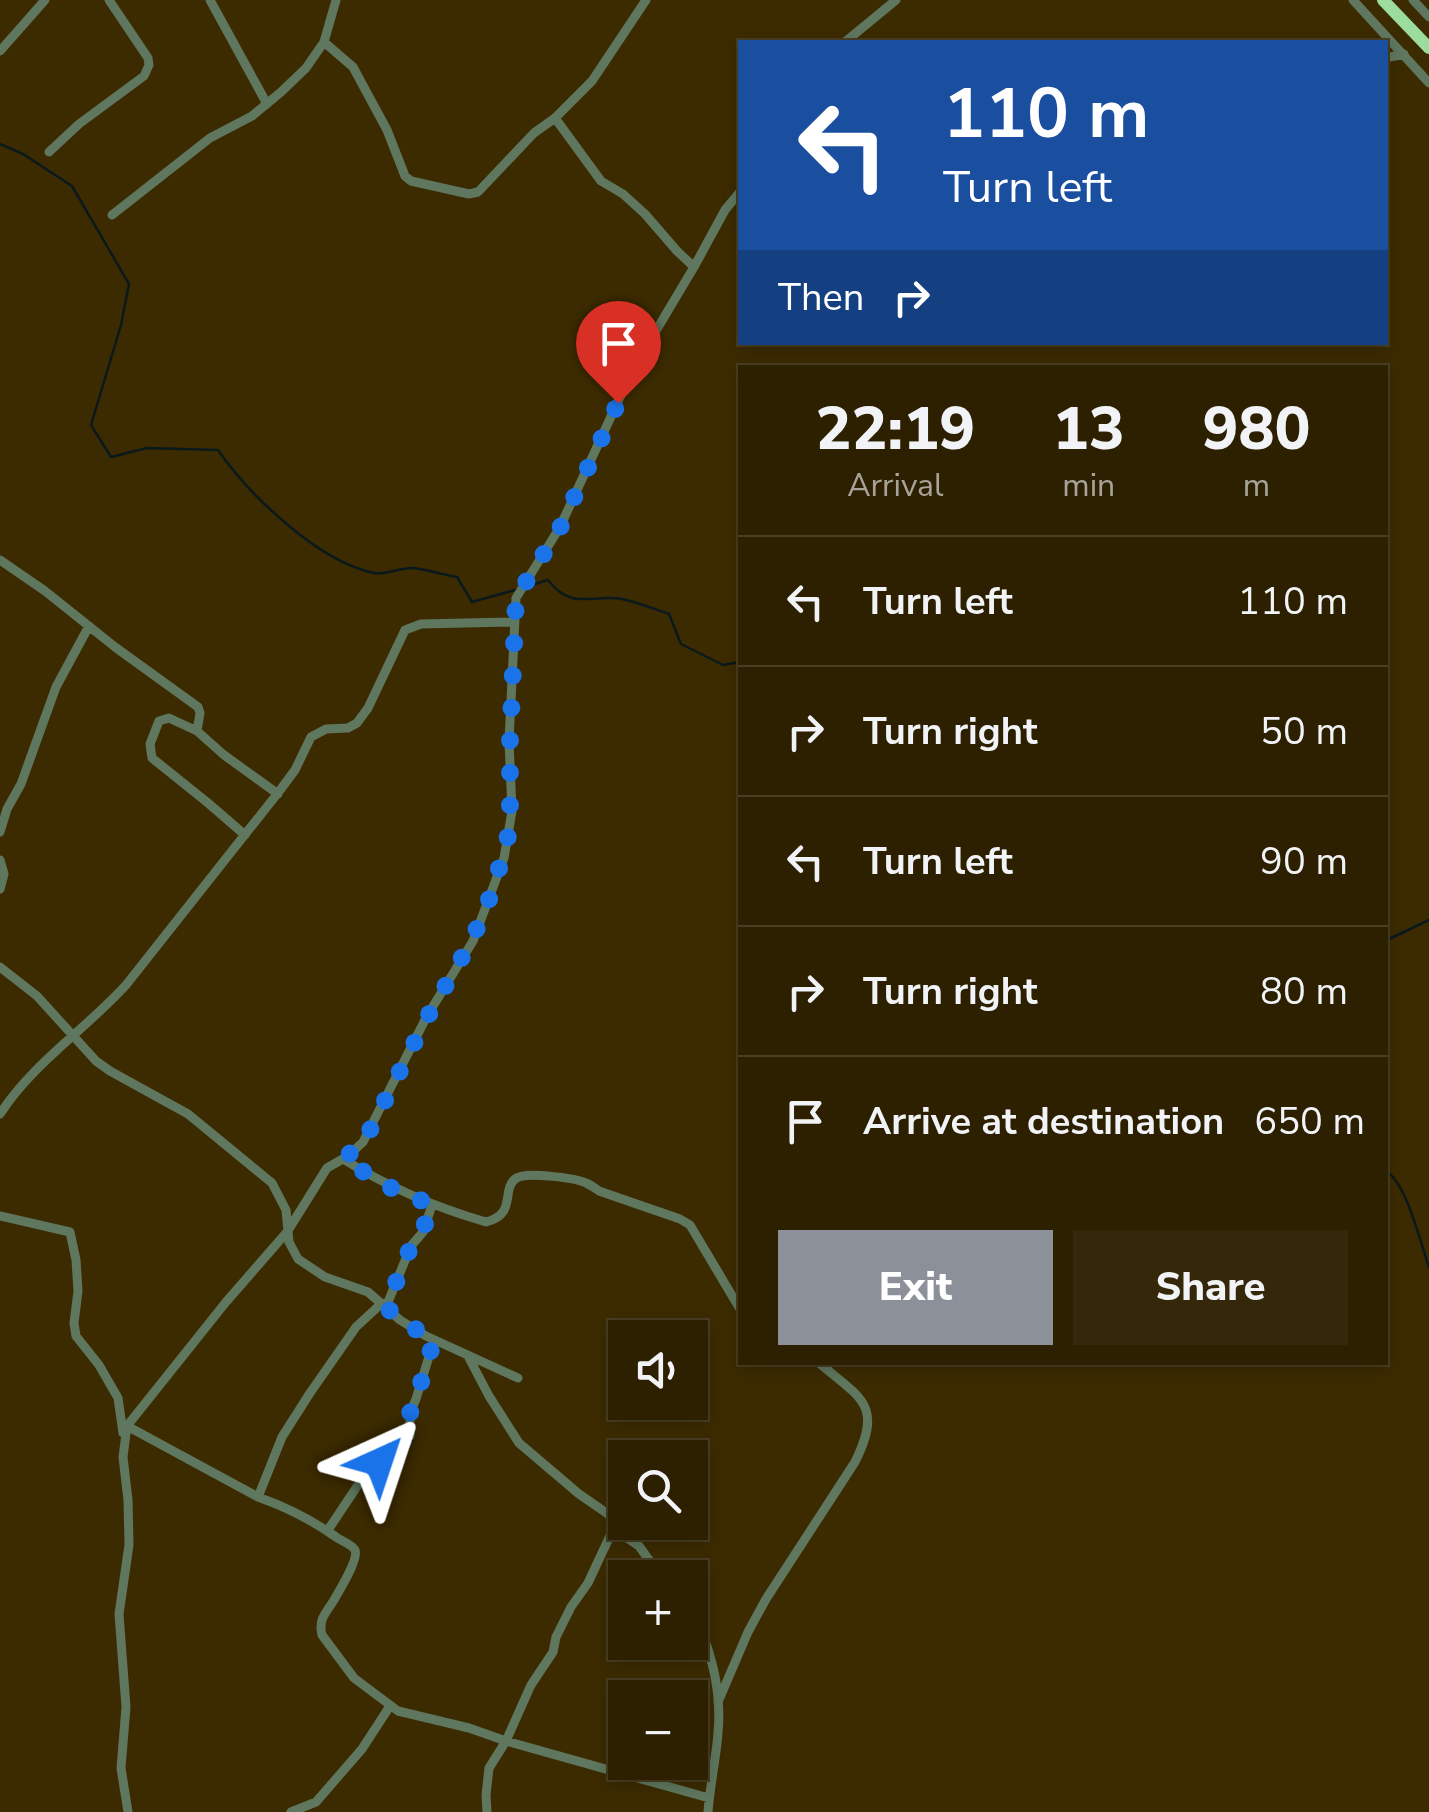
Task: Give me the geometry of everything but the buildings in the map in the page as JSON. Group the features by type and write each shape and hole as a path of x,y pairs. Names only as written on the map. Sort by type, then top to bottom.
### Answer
{"highway":[{"path":"1383,0 1428,47"}],"street":[{"path":"0,51 45,0"},
{"path":"49,152 79,124 144,76 149,66 148,58 109,0"},
{"path":"210,0 267,104"},
{"path":"112,214 210,138 252,116 306,68 324,42 336,0"},
{"path":"324,42 353,67 387,130 405,176 460,194 478,192 592,81 646,0"},
{"path":"847,40 896,0"},
{"path":"1354,0 1429,83"},
{"path":"1412,0 1429,16"},
{"path":"1388,57 1404,54"},
{"path":"555,118 602,181 645,214 694,268"},
{"path":"128,1812 120,1768 126,1707 119,1614 130,1529 123,1457 127,1426 287,1232 327,1168 358,1148 368,1134 472,940 504,858 512,811 510,741 514,622 519,589 560,528 632,371 725,210 738,194"},
{"path":"0,560 198,707 196,731"},
{"path":"0,1114 20,1086 126,985 278,794 311,736 357,723 405,630 422,624 514,622"},
{"path":"0,832 56,687 89,626"},
{"path":"244,835 150,756 150,744 159,722 169,718 196,731 278,794"},
{"path":"0,860 4,874 0,889"},
{"path":"0,967 37,996 96,1060 188,1114 272,1183 286,1210 293,1252 308,1267 335,1282 360,1288 400,1320 434,1340 518,1378"},
{"path":"343,1158 382,1184 486,1222 504,1210 518,1177 571,1178 584,1182 690,1225 738,1306"},
{"path":"258,1497 282,1437 356,1326 384,1305 432,1205"},
{"path":"0,1216 70,1232 77,1275 76,1336 118,1398 124,1440"},
{"path":"328,1530 384,1454 410,1436 410,1413 434,1340"},
{"path":"468,1356 518,1443 608,1514"},
{"path":"718,1702 766,1599 856,1462 867,1438 864,1401 822,1365"},
{"path":"127,1426 328,1530 353,1547 356,1558 320,1620 322,1635 354,1678 398,1712 469,1728 709,1798"},
{"path":"488,1812 489,1768 531,1685 551,1657 571,1607 588,1583 608,1540"},
{"path":"630,1540 648,1560"},
{"path":"708,1654 718,1702 708,1812"},
{"path":"290,1812 320,1798 362,1750 390,1706"}],"waterway":[{"path":"0,144 72,186 129,284 91,425 111,457 147,448 218,450 266,506 309,541 353,566 374,573 412,568 457,577 472,602 515,590"},
{"path":"528,586 548,580 557,590 574,598 622,599 669,614 681,644 723,665 738,662"},
{"path":"1388,940 1429,920"},
{"path":"1388,1173 1406,1200 1429,1267"}],"route":[{"path":"379,1462 410,1436 410,1413 434,1340 386,1307 432,1205 382,1184 343,1158 358,1148 368,1134 472,940 493,890 504,858 512,811 510,741 516,598 560,528 618,403"}]}
